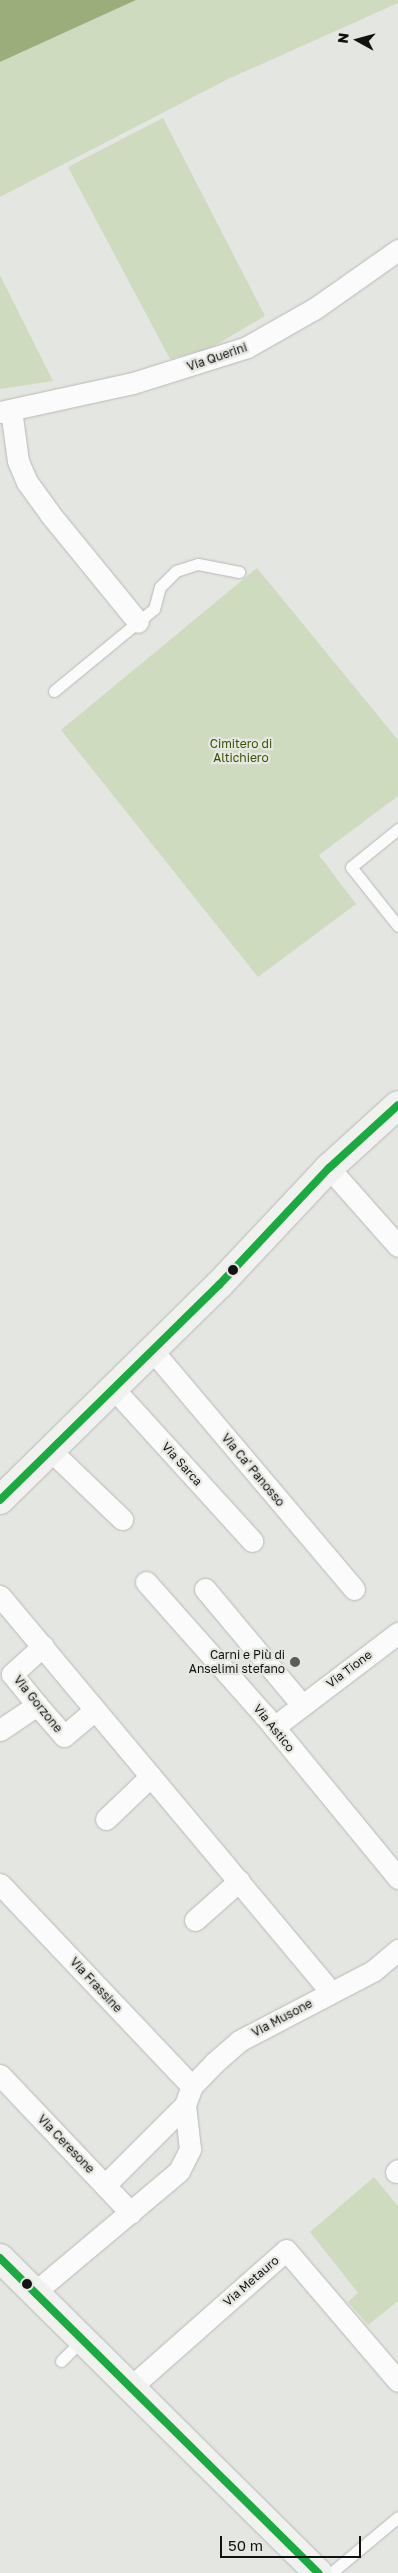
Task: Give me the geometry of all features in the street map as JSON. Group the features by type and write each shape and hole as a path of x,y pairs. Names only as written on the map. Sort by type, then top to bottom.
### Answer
{"street":[{"name":"Via Querini","path":"138,622 50,514 27,482 18,461 6,411 133,384 247,347 314,309 398,250"},
{"path":"0,1500 152,1350 329,1168 398,1105"},
{"path":"329,1168 398,1246"},
{"name":"Via Ca' Panosso","path":"152,1350 354,1589"},
{"name":"Via Sarca","path":"113,1388 252,1541"},
{"path":"50,1450 122,1519"},
{"name":"Via Astico","path":"146,1582 274,1727 398,1878"},
{"path":"205,1589 301,1704"},
{"path":"0,1596 331,1992"},
{"name":"Via Tione","path":"274,1727 301,1704 398,1633"},
{"name":"Via Gorzone","path":"43,1646 12,1674 37,1705 64,1736 95,1710"},
{"path":"0,1730 37,1705"},
{"path":"106,1819 151,1776"},
{"path":"196,1920 239,1881"},
{"name":"Via Frassine","path":"0,1884 188,2096"},
{"name":"Via Musone","path":"106,2185 238,2040 373,1971 398,1950"},
{"name":"Via Ceresone","path":"0,2075 131,2213"},
{"path":"35,2292 179,2171 190,2149 188,2096"},
{"name":"Via Metauro","path":"132,2386 286,2250 398,2381"},
{"path":"3,2267 35,2292 84,2339 318,2573"}],"lane":[{"path":"54,690 154,609 160,587 176,571 198,564 239,572"},
{"path":"398,829 351,867 398,926"},
{"path":"62,2361 84,2339"},
{"path":"331,2573 398,2516"}],"green space":[{"path":"136,0 398,0 398,3 228,79 0,197 0,62"},
{"path":"163,118 265,316 209,349 170,359 68,167"},
{"path":"0,275 53,381 0,389"},
{"name":"Cimitero di Altichiero","path":"257,568 398,740 398,796 319,855 356,904 258,977 61,730"},
{"path":"374,2177 398,2206 398,2301 368,2325 348,2302 358,2293 310,2232"}],"shaded area":[{"path":"0,0 136,0 0,62"}],"transit line":[{"path":"0,1500 219,1285 329,1168 398,1105"},
{"path":"0,2258 318,2573"}],"place":[{"name":"Carni e Più di Anselimi stefano","path":"295,1662"}]}
